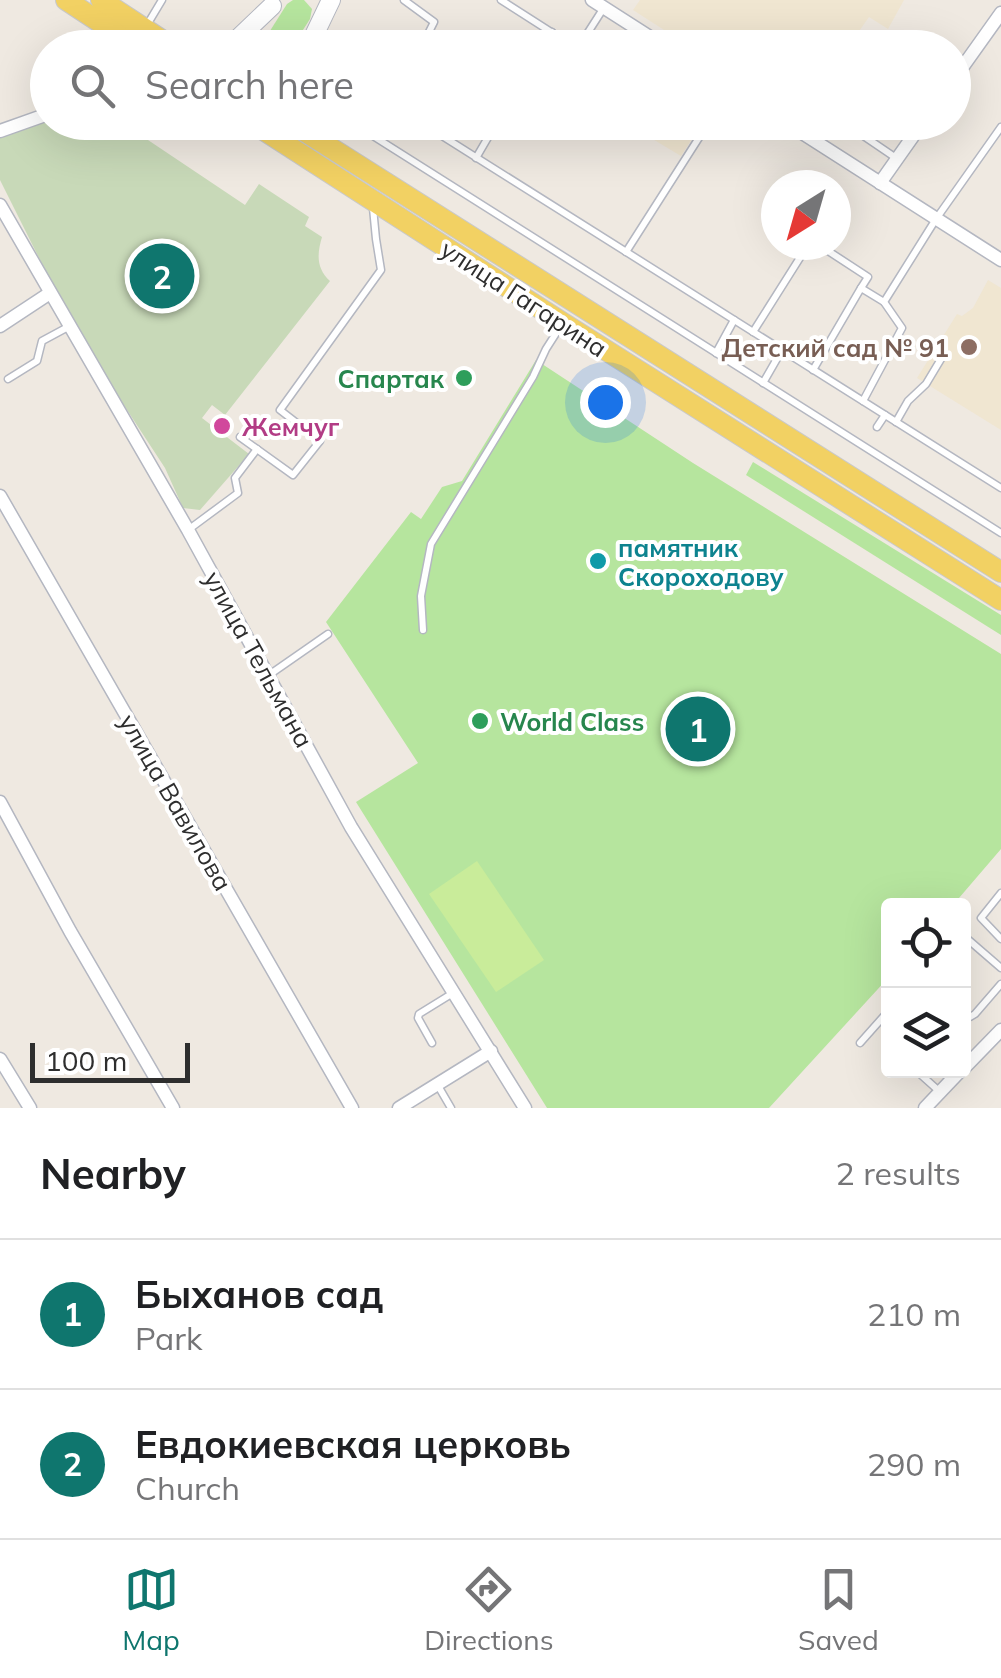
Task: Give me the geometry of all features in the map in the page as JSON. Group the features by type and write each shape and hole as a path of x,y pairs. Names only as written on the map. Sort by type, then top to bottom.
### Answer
{"main road":[{"path":"66,0 126,30"},
{"path":"101,0 133,30"},
{"path":"259,30 275,3"},
{"path":"247,30 275,3"},
{"path":"316,30 327,4"},
{"name":"улица Гагарина","path":"278,140 1001,600"},
{"name":"улица Гагарина","path":"318,140 1001,572"},
{"path":"821,486 830,488 838,483 840,474 834,466"}],"street":[{"path":"598,4 638,30"},
{"path":"971,56 1001,13"},
{"path":"0,131 30,120"},
{"path":"812,140 1001,260"},
{"path":"880,183 911,140"},
{"name":"улица Тельмана","path":"0,205 188,530 351,827 525,1108"},
{"path":"0,326 50,293"},
{"name":"улица Вавилова","path":"0,496 352,1108"},
{"path":"0,802 173,1108"},
{"path":"971,1060 1001,1030"},
{"path":"399,1108 491,1051"},
{"path":"0,1059 30,1108"},
{"path":"924,1108 953,1078"}],"lane":[{"path":"146,30 162,0"},
{"path":"404,0 434,22 430,30"},
{"path":"502,0 549,30"},
{"path":"586,30 598,4"},
{"path":"884,302 1001,127"},
{"path":"379,140 763,383 969,508 1001,533"},
{"path":"448,140 985,482 1001,488"},
{"path":"476,158 486,140"},
{"path":"626,252 698,140"},
{"path":"869,140 898,159"},
{"path":"240,437 293,476 320,441 280,410 381,270 373,202"},
{"path":"754,332 799,260"},
{"path":"813,370 868,277 842,260"},
{"path":"861,288 884,302 902,328 863,401"},
{"path":"716,353 734,320"},
{"path":"422,630 421,596 431,544 563,323"},
{"path":"8,379 37,361 42,341 69,326"},
{"path":"763,383 782,350"},
{"path":"896,422 944,354"},
{"path":"878,427 885,415"},
{"path":"188,530 238,493 234,478 256,449"},
{"path":"268,676 328,634"},
{"path":"1001,893 980,918 1001,939"},
{"path":"971,942 1001,968"},
{"path":"971,1016 1001,984"},
{"path":"432,1043 419,1014 454,993"},
{"path":"860,1044 881,1020"},
{"path":"924,1078 940,1092"},
{"path":"437,1082 452,1108"}],"shaded area":[{"path":"640,0 904,0 888,29 869,17 860,30 664,30 633,10"},
{"path":"654,140 691,140 681,156"},
{"name":"Детский сад № 91","path":"988,280 1001,288 1001,430 917,378 957,314 962,316 973,308"}],"green space":[{"path":"304,0 312,9 310,19 303,30 271,30 287,4"},
{"path":"30,125 30,140 148,140 245,205 259,184 309,217 305,226 322,237 319,260 330,281 225,415 212,405 202,418 249,454 200,510 183,508 165,468 76,332 0,180 0,133"},
{"path":"536,360 693,463 1001,654 1001,849 959,898 881,898 881,986 769,1108 547,1108 356,802 418,763 326,622 411,512 421,519 442,487 462,481"},
{"path":"753,462 1001,615 1001,635 746,475"},
{"path":"477,861 544,960 496,992 429,894"}],"place":[{"name":"Евдокиевская церковь","path":"162,276"},
{"name":"Детский сад № 91","path":"969,347"},
{"name":"Спартак","path":"464,378"},
{"name":"Жемчуг","path":"222,426"},
{"name":"памятник Скороходову","path":"598,561"},
{"name":"World Class","path":"480,721"},
{"name":"Быханов сад","path":"698,729"}]}
